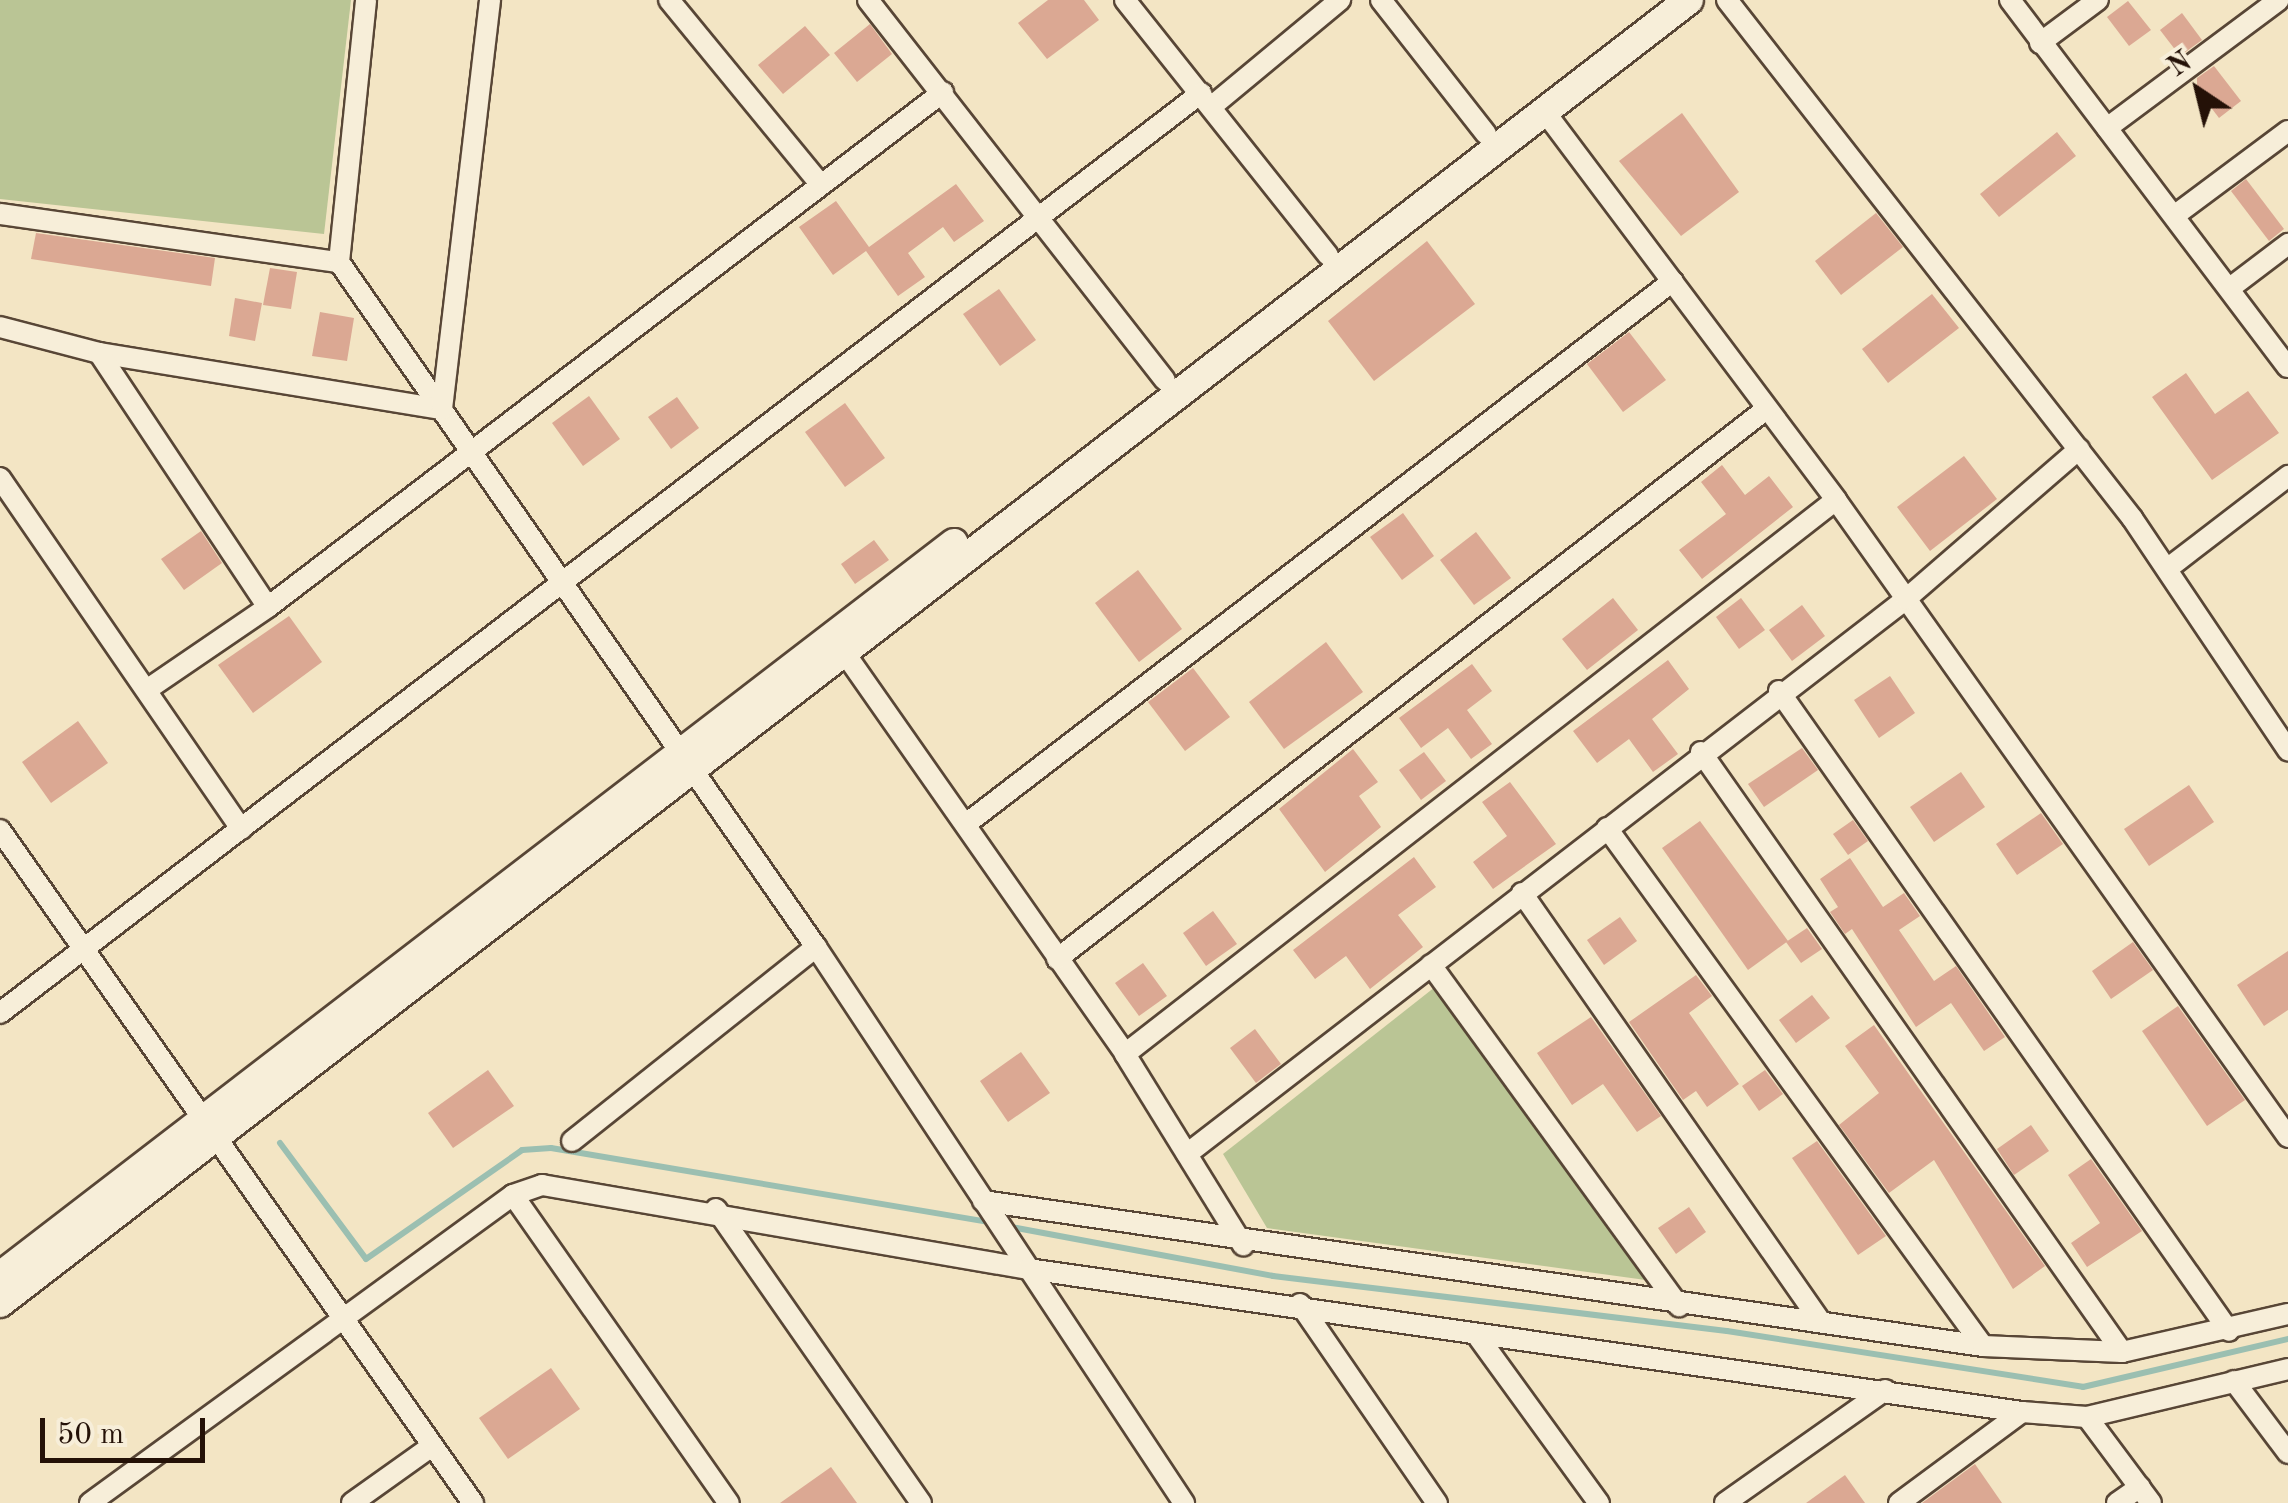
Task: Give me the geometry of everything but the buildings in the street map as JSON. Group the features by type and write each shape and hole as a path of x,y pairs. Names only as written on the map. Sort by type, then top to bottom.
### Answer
{"street":[{"path":"366,0 339,262 816,948 1184,1503"},
{"path":"442,409 490,0"},
{"path":"669,0 821,184"},
{"path":"868,0 1044,216 1165,380"},
{"path":"1125,0 1328,256"},
{"path":"0,1014 1044,216 1340,0"},
{"path":"1381,0 1486,134"},
{"path":"0,1276 208,1129 685,762 1165,380 1660,0"},
{"path":"685,762 844,652 1690,0"},
{"path":"1727,0 2079,449 2167,568 2288,750"},
{"path":"2010,0 2178,214 2287,362"},
{"path":"2040,43 2098,0"},
{"path":"2107,128 2279,0"},
{"path":"148,689 268,606 471,447 943,92"},
{"path":"1545,112 1836,500 2288,1137"},
{"path":"2178,214 2288,131"},
{"path":"0,214 339,262"},
{"path":"2230,288 2288,244"},
{"path":"966,824 1673,281"},
{"path":"0,327 99,353 442,409"},
{"path":"99,353 268,606"},
{"path":"1057,959 1765,410"},
{"path":"1188,1154 1779,691 1906,598 2079,449"},
{"path":"2167,568 2288,476"},
{"path":"0,478 241,829"},
{"path":"1125,1054 1836,500"},
{"path":"844,652 1125,1054 1243,1244"},
{"path":"1779,691 2228,1330"},
{"path":"1701,752 2122,1352"},
{"path":"1607,828 1982,1346"},
{"path":"0,830 473,1503"},
{"path":"1522,893 1818,1318"},
{"path":"572,1141 816,948"},
{"path":"1431,966 1680,1306"},
{"path":"0,1303 208,1129"},
{"path":"90,1503 512,1195 542,1185 716,1209 1028,1269 1300,1304 1478,1338 1886,1390 2022,1412 2086,1416 2288,1369"},
{"path":"512,1195 729,1503"},
{"path":"982,1202 1243,1244 1680,1306 1818,1318 1982,1346 2122,1352 2288,1314"},
{"path":"716,1209 921,1503"},
{"path":"1300,1304 1437,1503"},
{"path":"1478,1338 1599,1503"},
{"path":"2234,1381 2288,1453"},
{"path":"1725,1503 1886,1390"},
{"path":"1899,1503 2022,1412"},
{"path":"2086,1416 2146,1495 2117,1503"},
{"path":"352,1503 432,1446"}],"green space":[{"path":"0,0 351,0 324,234 0,199"},
{"path":"1435,987 1653,1281 1267,1228 1223,1154"}],"waterway":[{"path":"280,1143 366,1259 522,1150 551,1148 994,1223"},
{"path":"1006,1226 1273,1276 1727,1331 2083,1387 2288,1339"}]}
